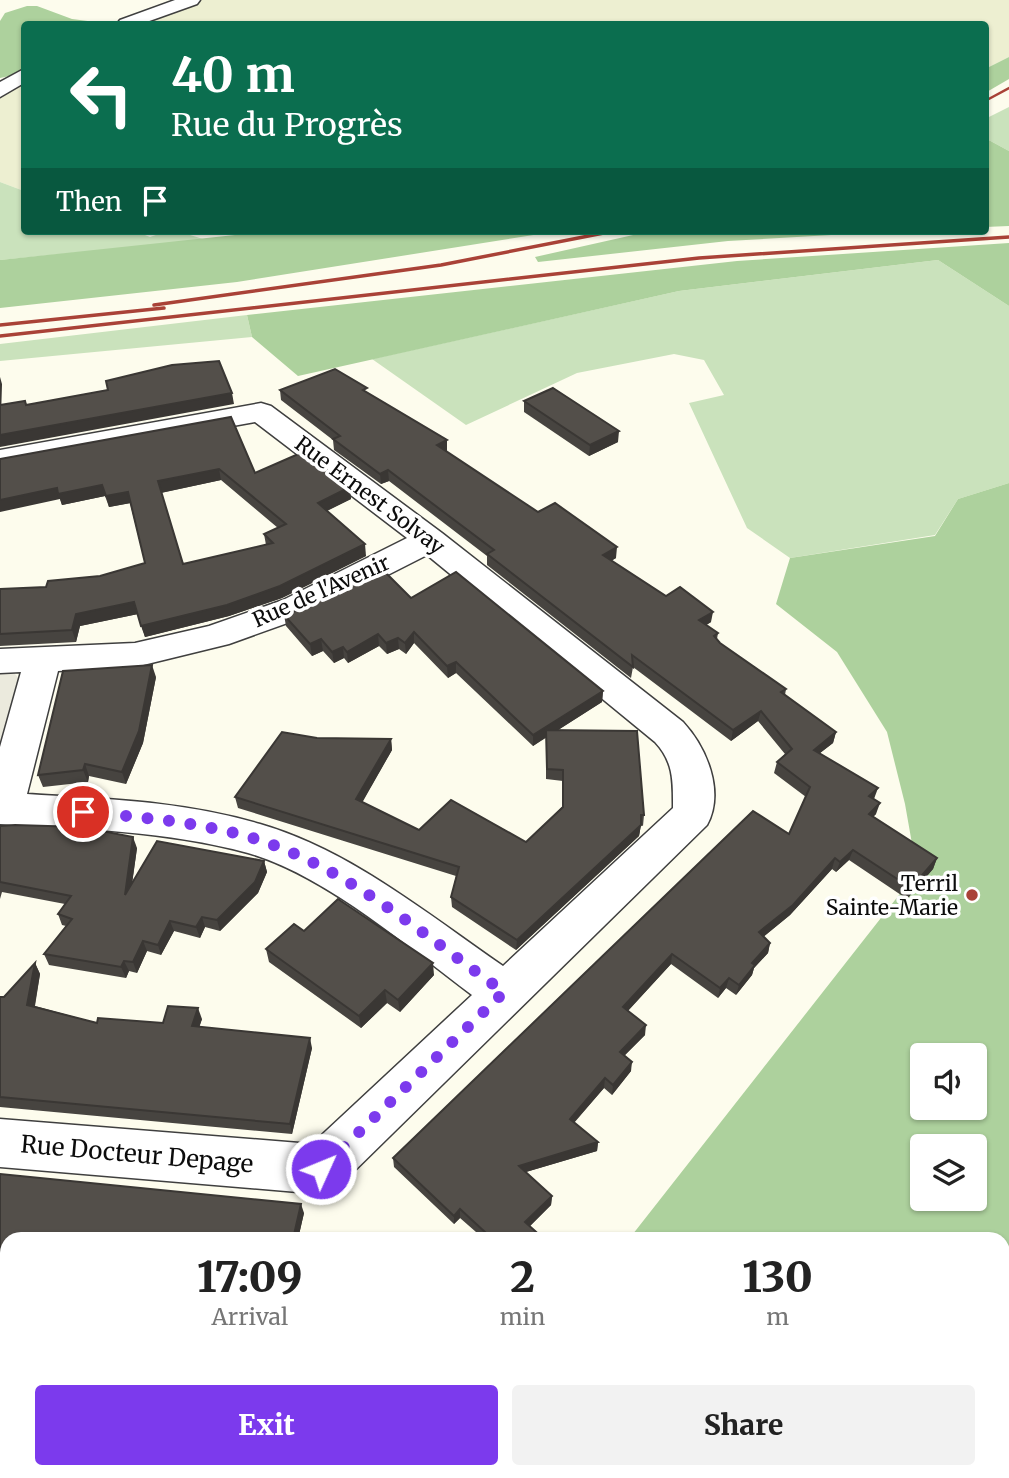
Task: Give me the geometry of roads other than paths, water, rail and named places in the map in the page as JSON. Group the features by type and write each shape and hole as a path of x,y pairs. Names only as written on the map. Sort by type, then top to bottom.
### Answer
{"street":[{"path":"135,21 191,0"},
{"path":"1,89 21,77"},
{"name":"Rue Ernest Solvay","path":"0,459 261,412 430,540 685,747"},
{"name":"Rue de l'Avenir","path":"0,661 135,655 216,636 295,608 430,540"},
{"path":"43,659 1,808 160,819 257,839 311,862 361,890 504,992"},
{"name":"Rue Docteur Depage","path":"0,1143 321,1169 693,814 692,772 685,747"}],"railway":[{"path":"989,99 1009,88"},
{"path":"154,305 441,265 594,235"},
{"path":"0,336 699,258 1009,237"},
{"path":"0,325 164,308"}],"place":[{"name":"Terril Sainte-Marie","path":"972,895"}]}
